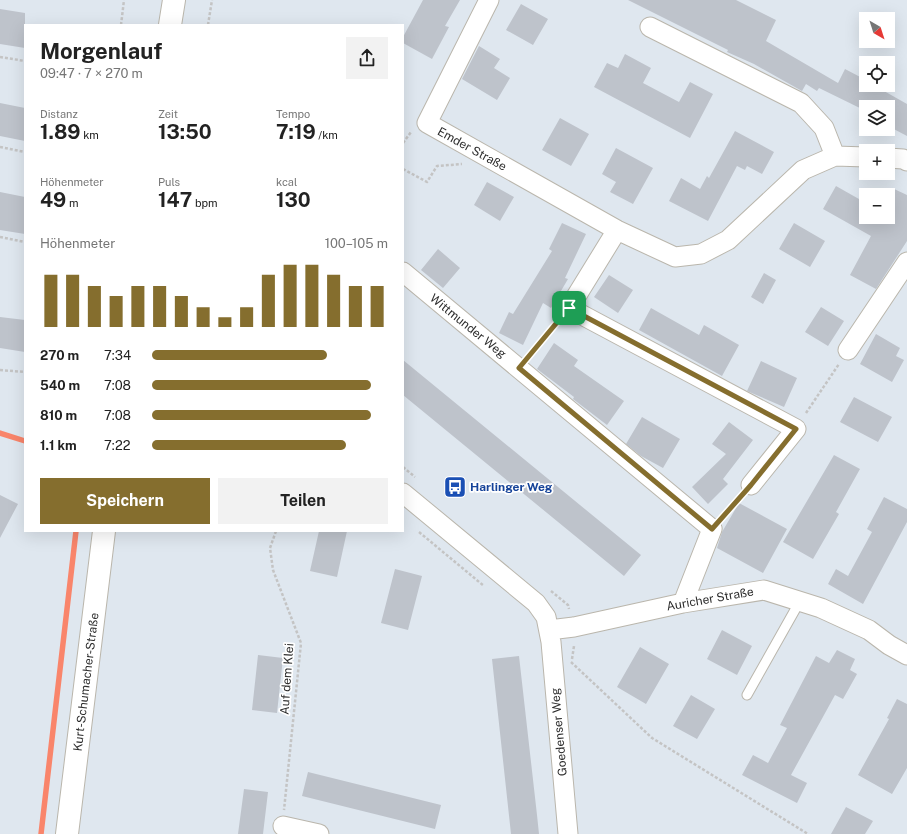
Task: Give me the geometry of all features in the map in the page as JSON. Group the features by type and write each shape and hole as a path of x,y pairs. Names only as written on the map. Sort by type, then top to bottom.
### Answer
{"street":[{"path":"170,24 174,0"},
{"name":"Emder Straße","path":"490,0 427,123 618,230 675,257 701,254 728,240 803,170 835,156 859,157"},
{"path":"650,27 802,103 824,128 835,156"},
{"path":"895,158 907,161"},
{"path":"618,230 569,308 796,429 751,485"},
{"path":"848,350 907,262"},
{"name":"Wittmunder Weg","path":"404,273 712,529"},
{"path":"404,494 536,603 546,617 549,630"},
{"path":"683,603 712,529"},
{"name":"Kurt-Schumacher-Straße","path":"67,834 104,532"},
{"name":"Auricher Straße","path":"549,630 574,627 683,603 764,590 822,608 869,630 907,655"},
{"name":"Goedenser Weg","path":"549,630 568,834"},
{"path":"283,826 319,834"}],"lane":[{"path":"747,695 800,601"}],"path":[{"path":"121,24 124,0"},
{"path":"208,24 212,0"},
{"path":"0,57 24,61"},
{"path":"0,147 24,152"},
{"path":"404,170 427,182 437,166 467,164"},
{"path":"0,237 24,242"},
{"path":"519,368 569,308"},
{"path":"796,429 848,350"},
{"path":"0,370 24,372"},
{"path":"712,529 751,485"},
{"name":"Auf dem Klei","path":"276,532 270,548 274,570 301,643 283,826"},
{"path":"572,663 652,738 808,834"}],"building":[{"path":"423,0 460,0 445,26 449,27 432,59 404,44 404,35"},
{"path":"628,0 736,0 776,20 766,41 838,83 845,69 859,76 859,92 886,92 907,104 907,136 895,130 895,100 859,100 859,108 819,88 817,91 806,84 802,91 754,64 727,52 728,50"},
{"path":"521,4 548,19 533,45 506,30"},
{"path":"0,9 25,13 24,48 0,44"},
{"path":"479,46 500,59 494,68 510,78 497,100 462,79"},
{"path":"625,54 651,68 643,83 679,102 690,82 713,94 690,138 594,87 607,63 618,68"},
{"path":"0,103 24,108 24,141 0,136"},
{"path":"560,118 589,134 571,166 542,150"},
{"path":"735,131 774,152 762,174 747,166 745,170 737,166 708,221 669,201 681,178 700,189 707,176 709,178"},
{"path":"616,148 653,168 633,204 610,192 616,182 602,174"},
{"path":"487,182 514,197 500,221 474,205"},
{"path":"836,186 859,199 859,224 895,224 895,189 907,195 907,241 876,289 850,275 871,236 823,209"},
{"path":"0,192 24,197 24,234 0,230"},
{"path":"562,223 586,234 565,278 568,279 551,308 543,303 523,345 499,333 509,312 513,314 552,251 549,249"},
{"path":"794,223 825,241 810,267 779,249"},
{"path":"438,249 460,268 443,288 421,270"},
{"path":"764,273 776,280 763,304 751,297"},
{"path":"609,275 633,290 618,313 594,297"},
{"path":"821,307 844,321 828,346 805,332"},
{"path":"651,308 699,335 704,325 739,345 722,376 639,330"},
{"path":"0,317 24,320 24,352 0,348"},
{"path":"876,334 900,348 896,356 904,360 892,382 860,364"},
{"path":"554,343 578,360 574,366 624,401 607,425 573,399 574,397 537,369"},
{"path":"404,361 641,555 624,576 404,396"},
{"path":"761,361 797,378 784,407 747,391"},
{"path":"854,397 892,417 878,442 840,422"},
{"path":"642,417 680,439 663,468 641,456 626,444"},
{"path":"729,422 753,440 723,479 728,484 708,504 692,487 726,454 712,444"},
{"path":"834,455 860,469 836,512 839,514 813,559 783,542"},
{"path":"0,495 18,504 0,538"},
{"path":"884,497 907,509 907,522 863,604 828,584 836,569 848,576 872,532 867,529"},
{"path":"739,503 787,529 763,573 717,548 722,532"},
{"path":"319,532 347,532 337,577 310,571"},
{"path":"395,569 422,576 408,630 381,623"},
{"path":"722,630 752,646 737,675 707,659"},
{"path":"640,647 669,664 646,704 617,687"},
{"path":"837,650 855,659 850,670 857,674 843,699 835,695 791,775 807,783 797,803 742,775 753,755 768,763 787,728 780,725 816,656 829,663"},
{"path":"258,655 283,658 277,713 252,710"},
{"path":"519,656 539,834 511,834 492,659"},
{"path":"691,695 715,709 697,739 673,726"},
{"path":"897,699 907,704 907,768 892,794 858,775 889,719 887,718"},
{"path":"308,772 441,805 435,829 302,796"},
{"path":"244,789 268,792 263,834 238,834"},
{"path":"846,807 873,821 865,834 831,834"}],"waterway":[{"path":"0,433 24,441"},
{"path":"41,834 76,532"}],"place":[{"name":"Harlinger Weg","path":"455,487"}],"route":[{"path":"569,308 796,429 751,485 712,529 519,368 569,308"}]}
